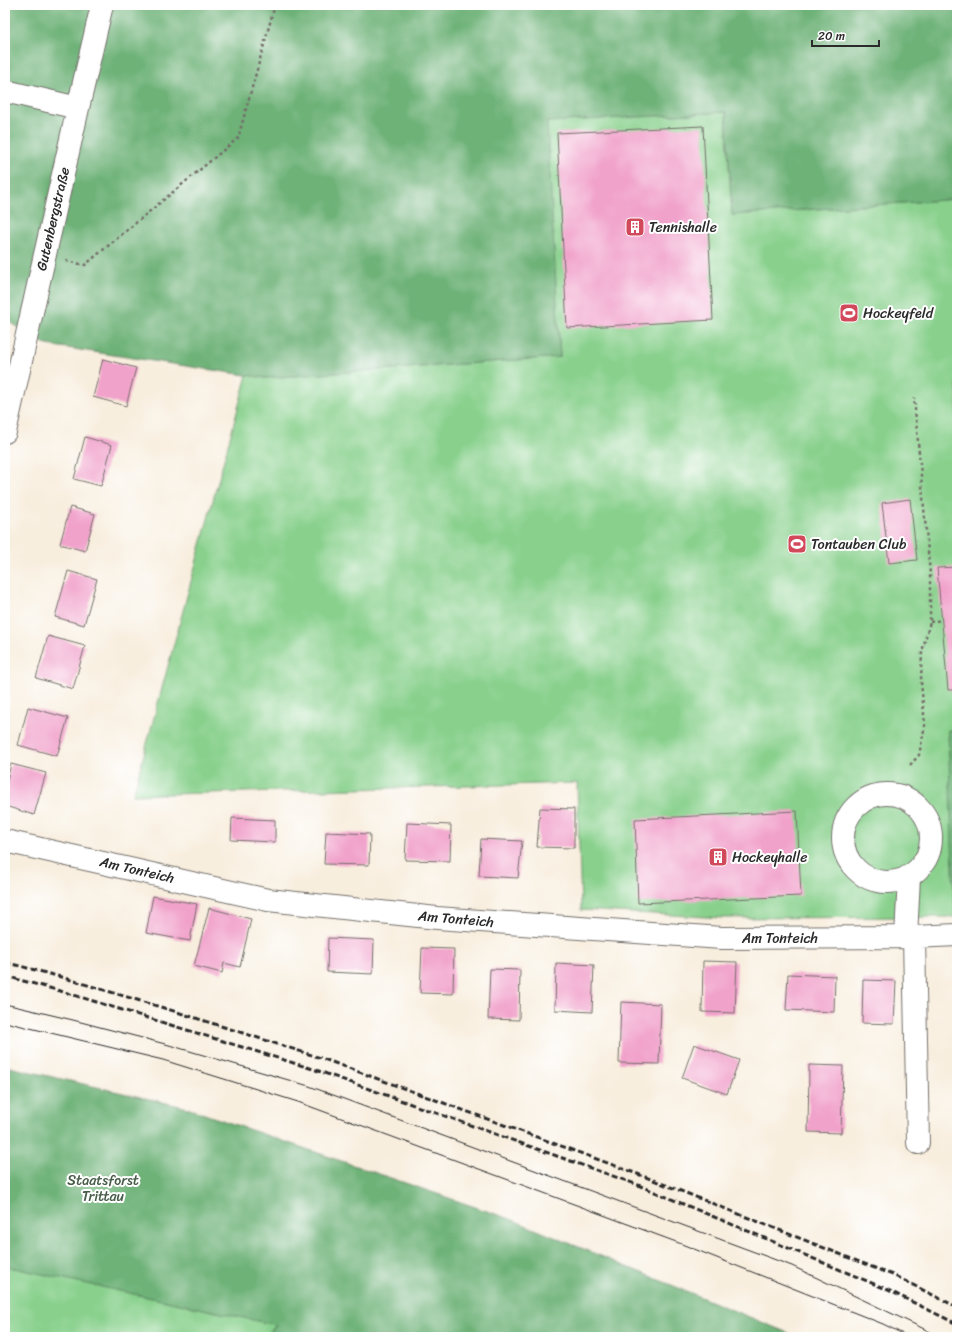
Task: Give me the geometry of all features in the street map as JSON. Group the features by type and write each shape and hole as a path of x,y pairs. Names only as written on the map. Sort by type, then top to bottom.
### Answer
{"street":[{"name":"Gutenbergstraße","path":"5,432 102,5"},
{"path":"5,91 78,108"},
{"path":"891,794 904,797 916,805 925,816 930,829 931,843 928,856 920,868 909,877 895,882 880,882 865,877 850,861 846,854 843,840 845,825 852,812 863,801 876,795 891,794"},
{"name":"Am Tonteich","path":"5,841 268,900 421,916 722,938 910,937 957,935"},
{"path":"909,877 918,1143"}],"path":[{"path":"44,257 85,265 238,138 275,5"},
{"path":"910,765 919,755 924,725 921,682 922,651 930,622 930,574 914,398"},
{"path":"930,622 942,620"}],"green space":[{"path":"5,5 957,5 957,199 732,215 726,112 547,122 560,357 265,378 47,345 5,319"},
{"name":"Tontauben Club","path":"726,112 732,215 957,199 957,730 948,731 956,917 723,918 581,910 577,783 133,795 247,375 265,378 560,357 546,122"},
{"path":"948,730 957,730 957,917 954,898"},
{"name":"Staatsforst Trittau","path":"5,1066 184,1107 513,1220 798,1337 265,1337 276,1325 5,1266"},
{"path":"5,1266 277,1325 266,1337 5,1337"}],"building":[{"name":"Tennishalle","path":"703,126 713,320 567,328 557,133"},
{"path":"5,304 9,305 6,320 5,320"},
{"path":"103,359 136,368 126,406 93,397"},
{"path":"85,437 112,445 101,486 74,479"},
{"path":"910,499 917,560 889,563 882,503"},
{"path":"70,507 95,514 85,551 60,544"},
{"path":"957,567 957,690 948,690 937,568"},
{"path":"68,571 97,579 84,625 55,617"},
{"path":"48,636 85,646 73,689 36,678"},
{"path":"28,707 68,718 57,756 18,745"},
{"path":"11,764 46,773 34,815 5,806 5,788"},
{"path":"540,808 574,809 574,848 537,847"},
{"name":"Hockeyhalle","path":"797,811 801,896 638,903 635,819"},
{"path":"232,818 275,820 275,842 231,840"},
{"path":"407,823 451,825 450,861 405,860"},
{"path":"326,832 370,834 369,865 324,864"},
{"path":"481,839 522,841 518,878 479,876"},
{"path":"153,896 197,904 190,941 146,933"},
{"path":"209,908 251,919 240,967 224,963 222,973 194,966"},
{"path":"328,938 374,940 373,974 327,972"},
{"path":"422,948 454,949 453,994 420,993"},
{"path":"703,961 737,962 735,1013 702,1012"},
{"path":"556,963 594,965 592,1012 555,1010"},
{"path":"490,969 520,970 519,1020 488,1019"},
{"path":"788,974 835,976 834,1012 786,1010"},
{"path":"863,980 896,981 894,1024 862,1023"},
{"path":"621,1002 661,1004 659,1064 619,1063"},
{"path":"694,1044 739,1060 727,1094 682,1078"},
{"path":"809,1065 843,1066 841,1133 808,1132"},
{"path":"957,1172 957,1184 953,1183"}],"tram line":[{"path":"5,1004 169,1045 309,1086 792,1266 941,1337"},
{"path":"5,1022 163,1060 298,1102 679,1243 883,1324 909,1337"}],"railway":[{"path":"5,962 61,977 177,1012 321,1058 643,1176 895,1276 957,1307"},
{"path":"5,976 64,992 313,1069 638,1185 886,1289 957,1324"}],"place":[{"name":"Tennishalle","path":"635,227"},
{"name":"Hockeyfeld","path":"849,313"},
{"name":"Tontauben Club","path":"797,544"},
{"name":"Hockeyhalle","path":"718,857"}]}
